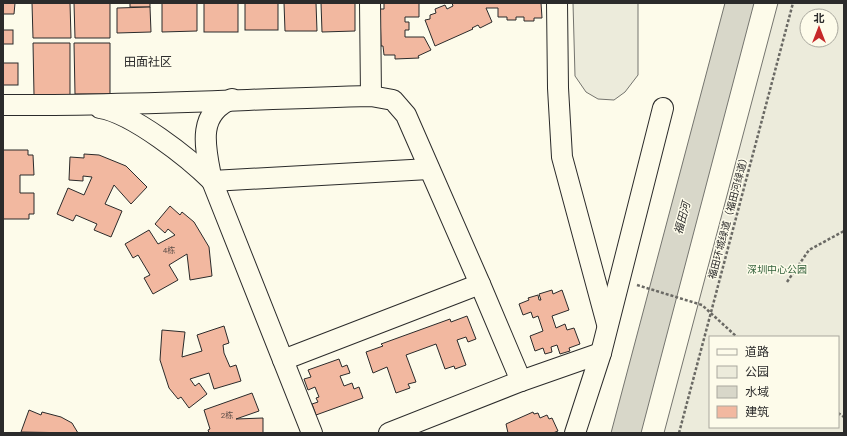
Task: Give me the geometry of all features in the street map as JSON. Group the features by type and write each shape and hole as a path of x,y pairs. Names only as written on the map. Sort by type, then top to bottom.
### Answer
{"street":[{"path":"370,3 371,96"},
{"path":"557,3 558,88 562,157 608,326"},
{"path":"3,105 84,106 232,99 371,96 393,100 406,115 521,381"},
{"path":"232,99 221,104 214,110 209,118 207,127 201,141 188,149 180,150 166,144 161,138 158,130 160,115 165,108 179,101 186,101 199,107 204,113 207,127 207,152 212,181 312,433"},
{"path":"84,106 103,109 136,123 191,162 212,181 430,169"},
{"path":"575,433 601,353 663,108"},
{"path":"283,360 480,284"},
{"path":"389,433 521,381 601,353"}],"path":[{"name":"福田环城绿道（福田河绿道）","path":"679,433 793,3"},
{"path":"787,282 809,250 844,231"},
{"path":"634,284 702,305 736,336"}],"green space":[{"path":"573,3 638,3 638,75 625,92 614,100 598,99 586,92 575,76"},
{"name":"深圳中心公园","path":"778,3 844,3 844,433 664,433"}],"water":[{"name":"福田河","path":"725,3 754,3 641,433 611,433"}],"building":[{"path":"3,3 15,3 14,14 3,14"},
{"path":"32,3 70,3 71,38 33,38"},
{"path":"74,3 110,3 110,38 75,38"},
{"path":"130,3 150,3 150,7 130,7"},
{"path":"162,3 197,3 197,31 162,32"},
{"path":"204,3 238,3 238,32 204,32"},
{"path":"245,3 278,3 278,30 245,30"},
{"path":"284,3 316,3 317,31 285,31"},
{"path":"321,3 355,3 355,31 322,32"},
{"path":"384,3 419,3 419,17 405,17 405,22 409,22 409,30 405,30 405,37 424,37 431,50 418,56 419,58 395,59 395,55 384,55 383,46 381,46 380,9 384,9"},
{"path":"452,3 541,3 542,18 534,18 534,21 524,21 524,17 516,17 516,20 507,20 507,17 498,17 498,8 486,8 492,22 480,28 478,25 472,28 473,29 435,46 425,20 430,19 430,15 436,13 435,9 445,5 447,9 453,6"},
{"path":"150,7 151,32 117,33 117,8"},
{"path":"3,30 13,30 13,44 3,44"},
{"path":"33,43 70,43 70,95 34,95"},
{"path":"74,43 110,43 110,94 75,94"},
{"path":"3,63 18,63 18,85 3,85"},
{"path":"3,150 28,150 28,155 33,155 34,175 20,175 20,193 34,193 34,214 29,214 29,219 3,219"},
{"path":"84,154 99,155 126,166 147,187 131,204 114,185 105,204 122,211 111,237 94,230 97,224 76,215 73,221 57,214 68,188 84,195 92,177 83,176 83,181 69,180 70,157 84,158"},
{"path":"170,206 180,215 182,212 194,222 209,247 212,276 190,280 187,254 169,265 178,280 153,294 144,278 150,275 138,255 133,258 125,244 149,230 158,244 175,235 168,229 165,233 155,224"},
{"path":"552,290 553,294 562,290 569,310 552,316 556,328 565,324 567,330 574,328 580,344 569,348 570,351 560,354 557,345 551,347 552,352 545,354 543,348 535,351 530,336 543,331 538,316 533,318 531,312 523,315 519,304 529,300 528,298 538,295 539,300 541,300 539,294"},
{"path":"467,316 476,339 468,342 466,337 457,340 466,365 455,369 454,366 445,369 436,344 406,355 416,382 408,384 410,388 396,393 387,367 373,373 366,352 383,346 381,344 450,319 451,322"},
{"path":"224,326 229,343 223,345 224,353 230,367 236,365 241,381 214,389 209,373 190,379 195,386 199,383 207,394 189,408 181,397 178,399 169,388 160,360 162,330 185,332 182,357 202,351 197,335"},
{"path":"339,359 342,367 347,365 350,373 340,376 344,386 352,383 354,389 359,387 363,398 316,415 312,404 318,402 316,398 319,397 315,387 308,390 304,379 311,377 308,370"},
{"path":"252,393 259,411 236,419 263,418 263,433 209,433 208,430 210,429 204,410"},
{"path":"29,410 41,415 42,412 61,417 72,423 78,433 21,432"},
{"path":"533,412 534,414 538,413 540,418 547,415 549,419 552,418 558,431 553,433 508,433 506,424"}],"district":[{"name":"田面社区","path":"148,62"}]}
